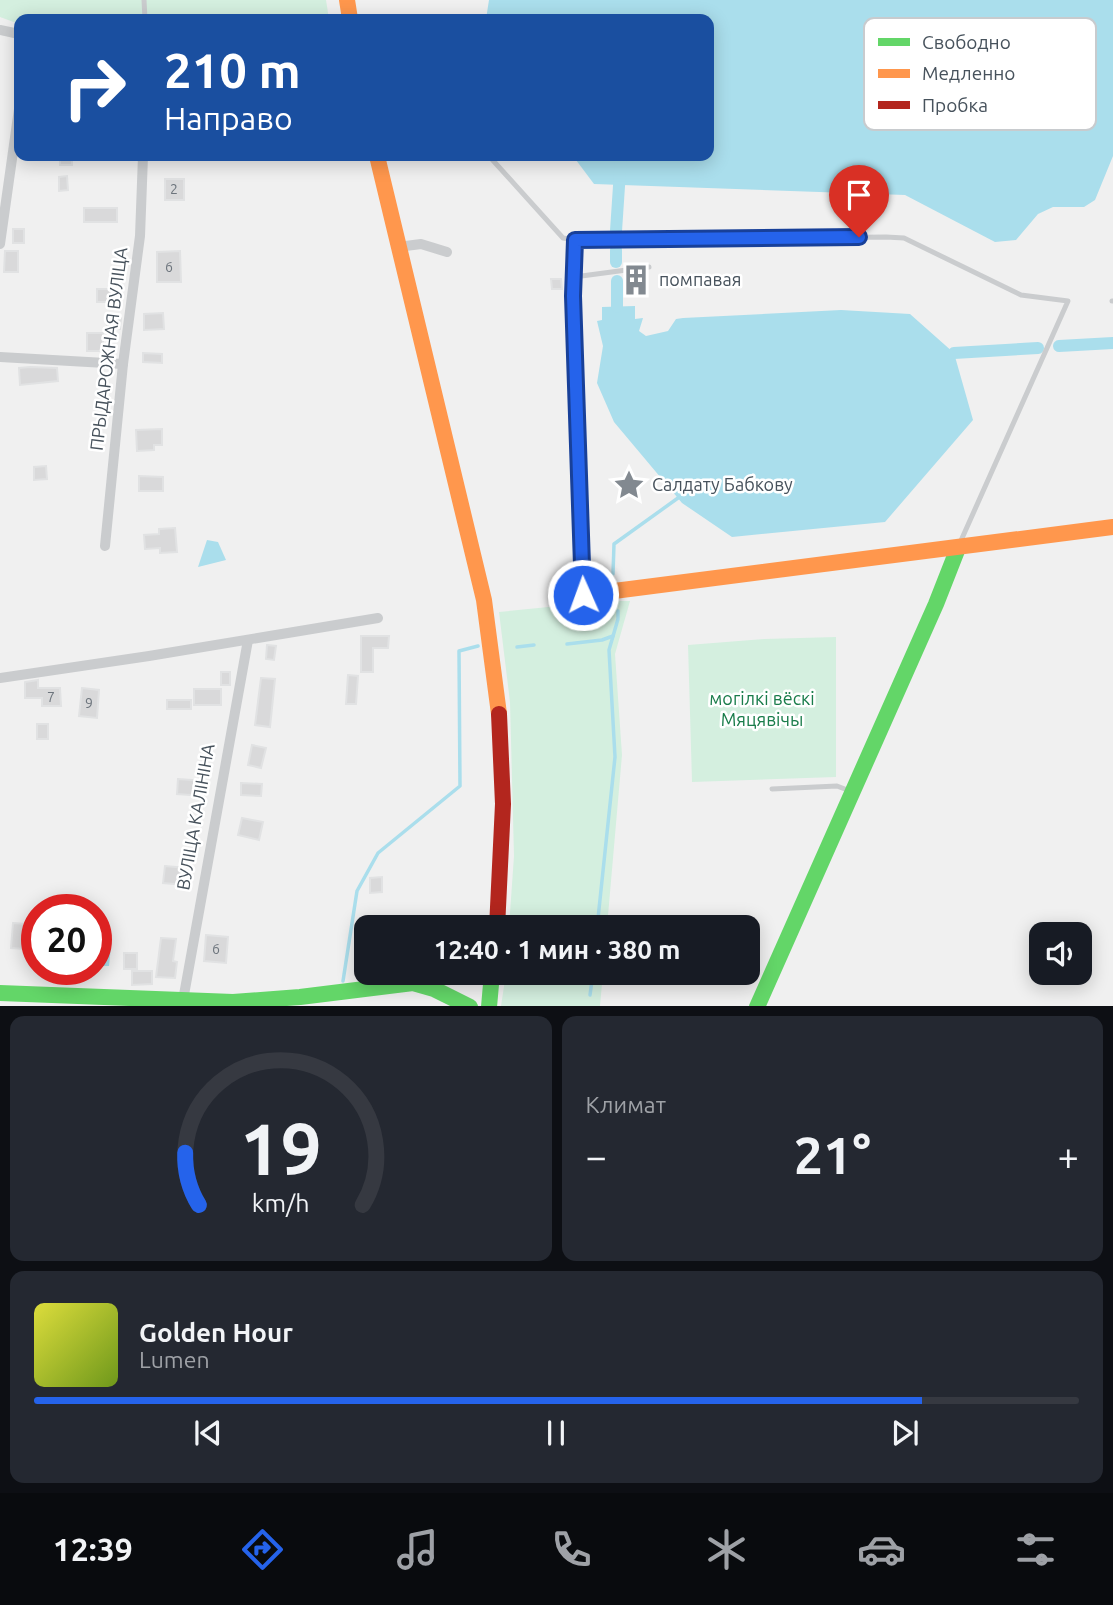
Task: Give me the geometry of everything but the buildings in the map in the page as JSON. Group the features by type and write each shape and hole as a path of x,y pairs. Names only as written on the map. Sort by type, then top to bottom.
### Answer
{"street":[{"path":"0,244 14,144"},
{"name":"ПРЫДАРОЖНАЯ ВУЛІЦА","path":"105,545 123,364 140,236 143,161"},
{"path":"378,161 478,574 494,656 502,743 503,821 498,915"},
{"path":"398,247 421,244 447,252"},
{"path":"0,357 123,364"},
{"path":"583,595 1113,527"},
{"path":"757,1006 936,604 958,548"},
{"path":"0,677 378,618"},
{"name":"ВУЛІЦА КАЛІНІНА","path":"182,1003 248,640"},
{"path":"0,993 182,1003 233,1002 413,983 434,989 465,1004"},
{"path":"489,1006 491,985"}],"lane":[{"path":"494,161 564,238 904,238 1021,295 1068,301 958,548"},
{"path":"575,240 573,310 583,595"},
{"path":"574,277 649,267"},
{"path":"772,789 837,786 853,792"}],"green space":[{"path":"0,0 326,0 328,14 14,14 14,22 0,17"},
{"path":"630,601 615,654 622,755 608,915 510,915 514,856 510,702 499,612"},
{"name":"могілкі вёскі Мяцявічы","path":"836,637 836,777 692,782 688,645"},
{"path":"504,985 602,985 600,1006 501,1006"}],"water":[{"path":"489,0 1113,0 1113,156 1095,200 1084,207 1053,207 1038,214 1016,240 995,242 905,195 594,184 577,161 714,161 714,14 487,14"},
{"path":"635,306 635,319 643,318 639,331 646,336 668,331 676,319 683,318 841,310 910,314 954,353 973,420 885,522 732,537 682,503 614,422 597,383 603,346 597,321 602,320 602,307"},
{"path":"207,540 218,542 226,560 198,567"}],"waterway":[{"path":"616,231 621,161"},
{"path":"616,250 616,262"},
{"path":"617,281 617,307"},
{"path":"1059,346 1113,343"},
{"path":"954,353 1038,348"},
{"path":"613,574 614,544 678,498"},
{"path":"598,915 615,757 609,650 618,611"},
{"path":"567,644 613,636"},
{"path":"517,647 534,645"},
{"path":"343,981 357,891 378,853 460,786 459,651 478,646"},
{"path":"590,995 591,985"}],"traffic: fast":[{"path":"757,1006 936,604 958,548"},
{"path":"0,993 233,1002 413,983 434,989 468,1006"},
{"path":"489,1006 491,985"}],"traffic: slow":[{"path":"347,0 349,14"},
{"path":"378,161 484,600 499,714"},
{"path":"583,595 1113,527"}],"traffic: jam":[{"path":"498,915 503,804 499,714"}],"place":[{"name":"помпавая","path":"636,280"},
{"name":"Салдату Бабкову","path":"629,485"}],"route":[{"path":"583,595 573,296 575,240 859,237"}]}
